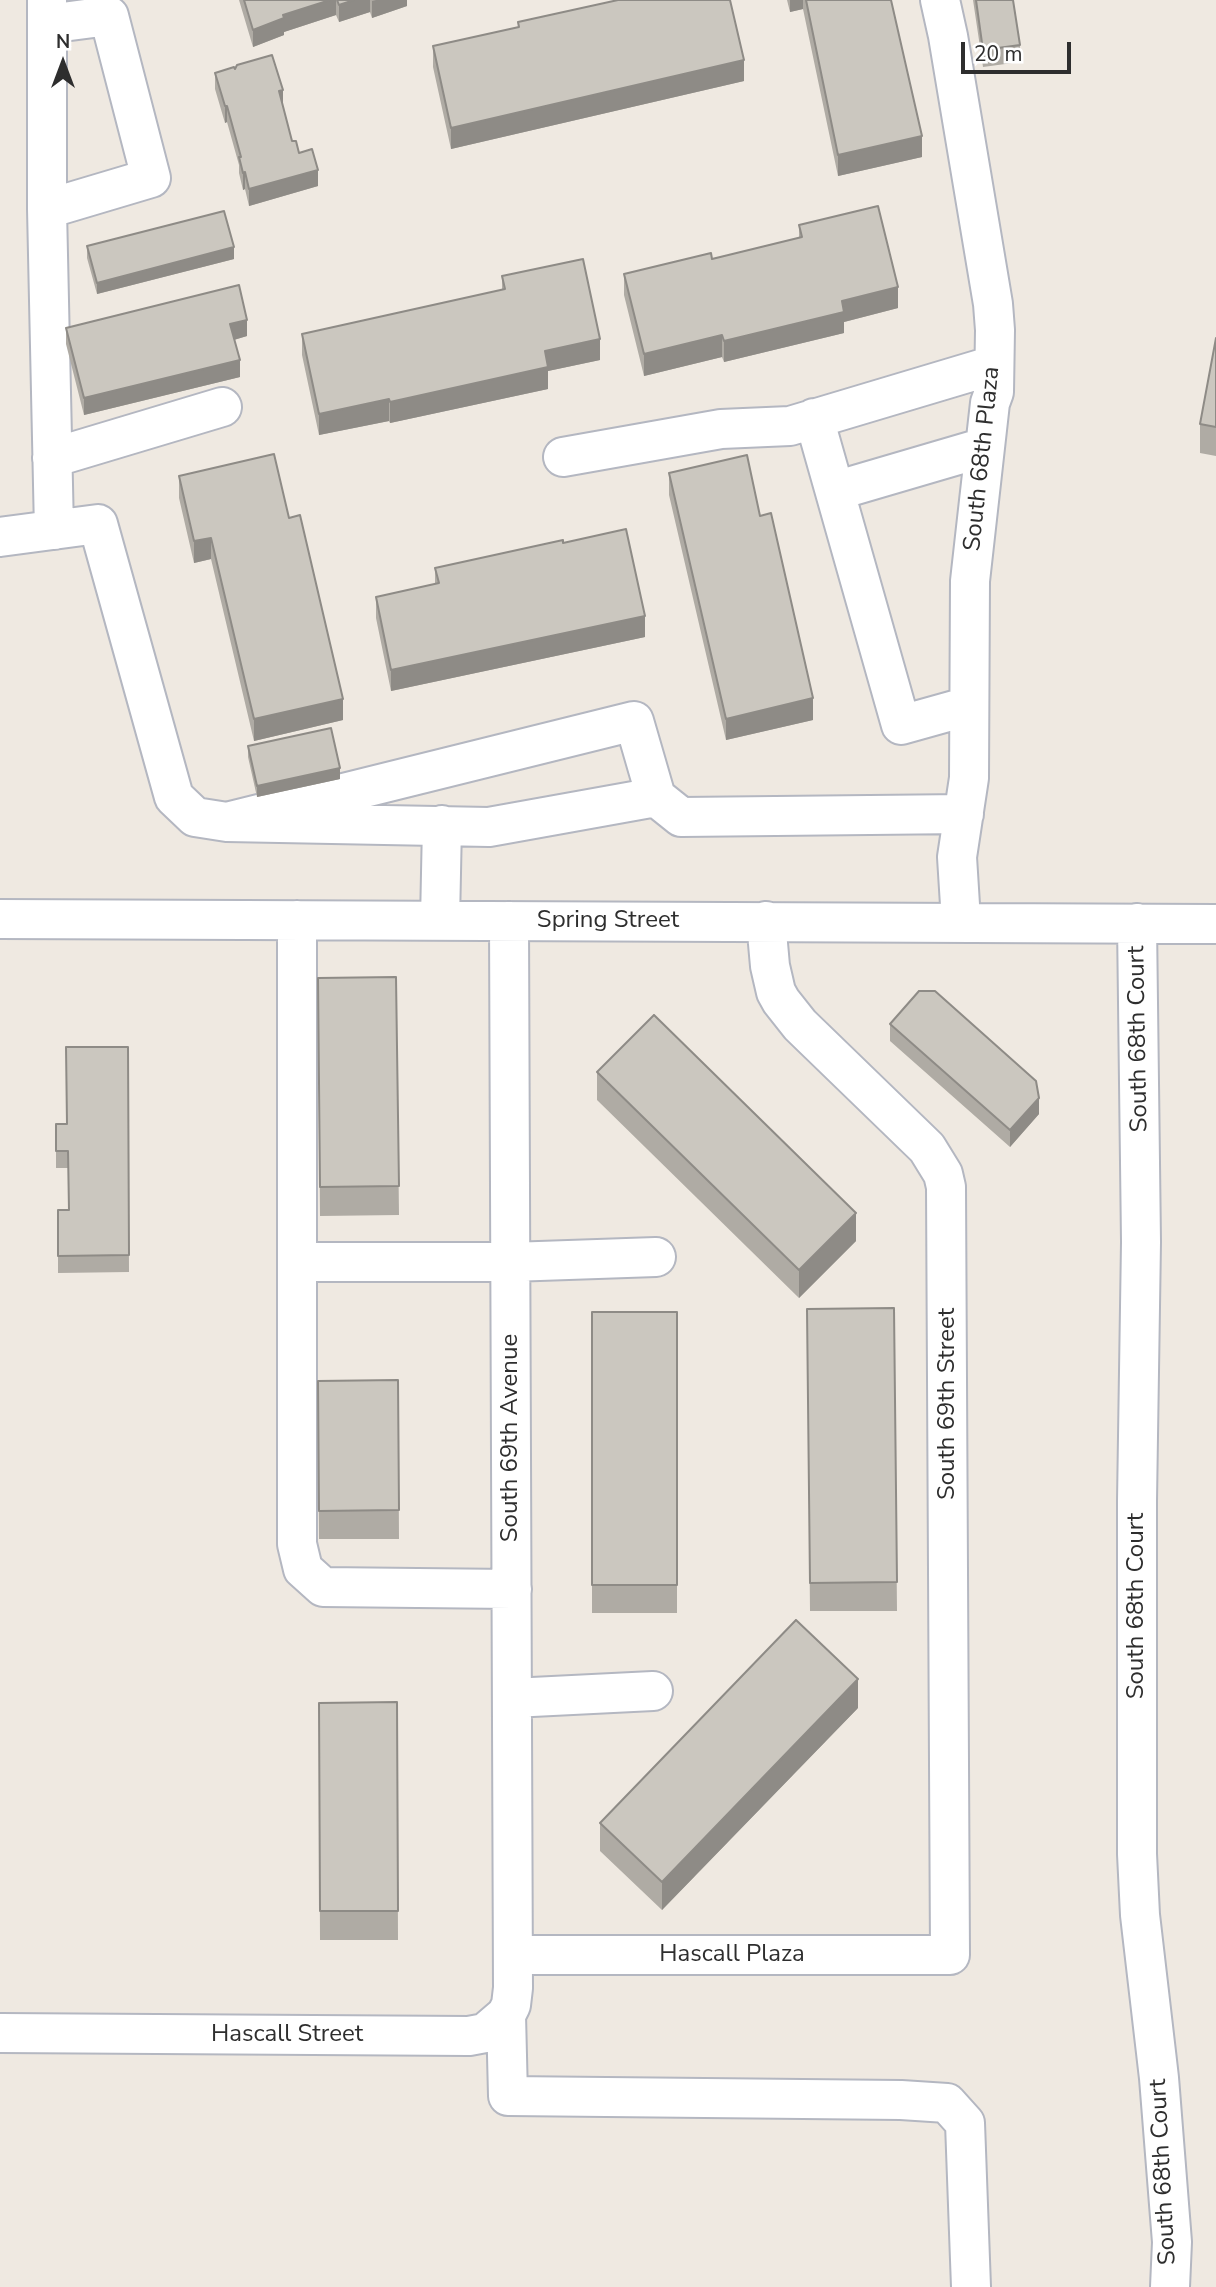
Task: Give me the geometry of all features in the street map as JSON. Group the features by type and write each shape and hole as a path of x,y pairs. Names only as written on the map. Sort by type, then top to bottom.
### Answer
{"street":[{"name":"South 68th Plaza","path":"940,0 993,304 995,365 970,581 969,778 957,857 961,921"},
{"path":"47,209 151,178 109,16 47,12 47,209 54,530"},
{"path":"563,457 722,429 790,426 995,365"},
{"path":"52,458 222,407"},
{"path":"814,418 901,724 969,706"},
{"path":"835,491 985,447"},
{"path":"0,537 98,524 174,797 195,817 228,822 489,827 656,796"},
{"path":"228,822 634,721 656,796 681,817 964,814"},
{"path":"440,921 442,825"},
{"name":"Spring Street","path":"0,919 1216,924"},
{"path":"297,920 297,1544 303,1569 323,1587 512,1589"},
{"name":"South 69th Avenue","path":"509,921 513,1955"},
{"name":"South 69th Street","path":"766,921 772,980 791,1016 927,1148 943,1174 947,1203 950,1955"},
{"name":"South 68th Court","path":"1137,923 1141,1242 1137,1501 1138,1854 1140,1915 1159,2078 1172,2242 1170,2287"},
{"path":"297,1262 510,1262 656,1257"},
{"path":"512,1698 653,1691"},
{"path":"513,1955 511,2005 506,2015 508,2096 901,2100 947,2104 965,2123 971,2287"},
{"name":"Hascall Plaza","path":"513,1955 950,1955"},
{"name":"Hascall Street","path":"0,2033 469,2036 485,2033 506,2015"}],"building":[{"path":"244,0 330,0 283,15 284,18 253,30"},
{"path":"337,0 354,0 339,5"},
{"path":"618,0 730,0 744,60 451,128 433,46 519,27 518,22"},
{"path":"806,0 891,0 922,136 838,155"},
{"path":"976,0 1013,0 1020,45 983,50"},
{"path":"272,55 283,90 279,91 292,141 296,141 299,153 312,149 318,170 249,189 227,106 215,73 234,67 235,69 237,65"},
{"path":"878,206 898,287 842,301 844,312 724,341 722,335 644,354 624,274 711,253 712,259 802,237 799,225"},
{"path":"224,211 234,247 97,283 87,246"},
{"path":"583,259 600,339 545,351 548,367 390,402 389,399 319,414 302,334 505,289 502,276"},
{"path":"239,285 247,320 230,324 240,360 84,398 66,328"},
{"path":"1216,338 1216,427 1200,424"},
{"path":"274,454 289,518 300,515 343,699 254,719 211,538 194,541 179,476"},
{"path":"747,455 760,516 771,513 813,698 726,719 669,473"},
{"path":"626,529 645,616 391,670 376,597 439,583 435,568"},
{"path":"331,728 340,768 257,786 248,746"},
{"path":"396,977 399,1186 320,1187 318,978"},
{"path":"919,991 935,991 1036,1081 1039,1098 1010,1130 890,1024"},
{"path":"654,1015 856,1213 799,1270 597,1072"},
{"path":"66,1047 128,1047 129,1255 58,1256 58,1210 69,1210 68,1151 56,1151 56,1124 67,1124"},
{"path":"894,1308 897,1582 810,1583 807,1309"},
{"path":"592,1312 677,1312 677,1585 592,1585"},
{"path":"398,1380 399,1510 319,1511 318,1381"},
{"path":"796,1620 858,1679 662,1882 600,1823"},
{"path":"397,1702 398,1911 320,1911 319,1703"}]}
